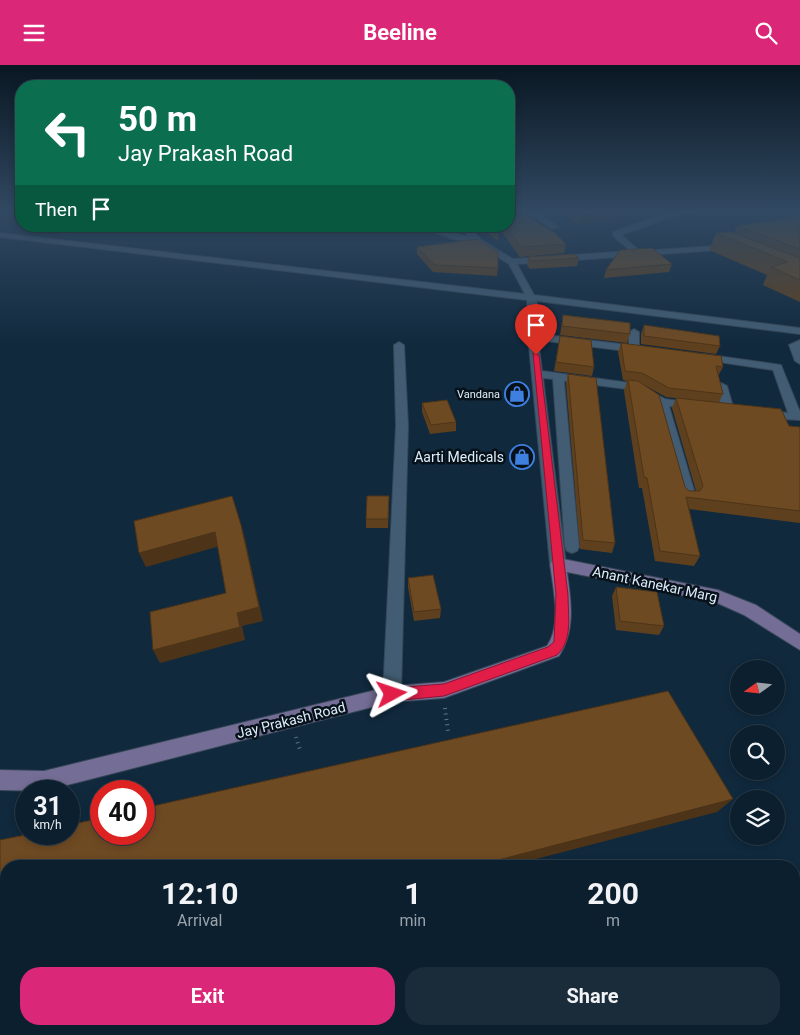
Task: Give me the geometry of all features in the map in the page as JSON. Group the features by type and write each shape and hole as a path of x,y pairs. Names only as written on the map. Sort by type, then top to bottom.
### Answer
{"street":[{"path":"183,256 800,331"},
{"path":"502,256 512,262 532,299"},
{"path":"512,262 587,256"},
{"name":"Jay Prakash Road","path":"0,780 44,781 392,694 444,690 553,651 559,645 562,636 562,595 533,336 532,299"},
{"path":"634,332 634,349"},
{"path":"533,336 653,351"},
{"path":"800,343 794,345 800,361"},
{"path":"392,694 402,426 399,345"},
{"path":"692,356 800,369"},
{"path":"778,367 798,422"},
{"path":"538,374 638,387 662,403 699,407"},
{"path":"558,377 572,547"},
{"path":"721,386 728,410"},
{"path":"662,403 689,497"},
{"path":"757,413 798,422"},
{"name":"Anant Kanekar Marg","path":"558,564 718,595 750,610 800,643"}],"building":[{"path":"426,256 498,256 498,268 434,265"},
{"path":"577,256 579,258 531,261 528,257"},
{"path":"616,256 662,256 672,264 606,270"},
{"path":"774,256 800,258 800,280 771,267 788,262"},
{"path":"563,315 630,323 630,334 562,326"},
{"path":"644,325 719,336 720,346 644,336"},
{"path":"560,336 591,340 594,367 556,362"},
{"path":"621,343 721,356 723,367 716,366 723,394 669,388 642,373 625,371"},
{"path":"568,374 596,378 615,543 583,540"},
{"path":"628,380 638,381 659,395 685,487 689,491 700,491 703,486 676,398 781,409 789,426 800,427 800,511 686,497 700,556 660,551 647,478 644,477"},
{"path":"447,400 456,422 431,425 422,403"},
{"path":"232,496 241,525 259,607 237,613 240,627 153,650 150,612 226,593 215,532 139,553 134,521"},
{"path":"367,496 389,496 388,519 366,519"},
{"path":"433,575 441,609 414,612 408,578"},
{"path":"616,587 657,592 664,626 620,621"},
{"path":"668,691 730,794 730,800 498,860 0,860 0,840 15,837 15,845 80,845 80,823 90,820 90,845 155,845 155,806"}],"place":[{"name":"Vandana","path":"517,394"},
{"name":"Aarti Medicals","path":"522,457"}],"route":[{"path":"392,694 444,690 553,651 559,645 562,636 562,595 536,355"}]}
